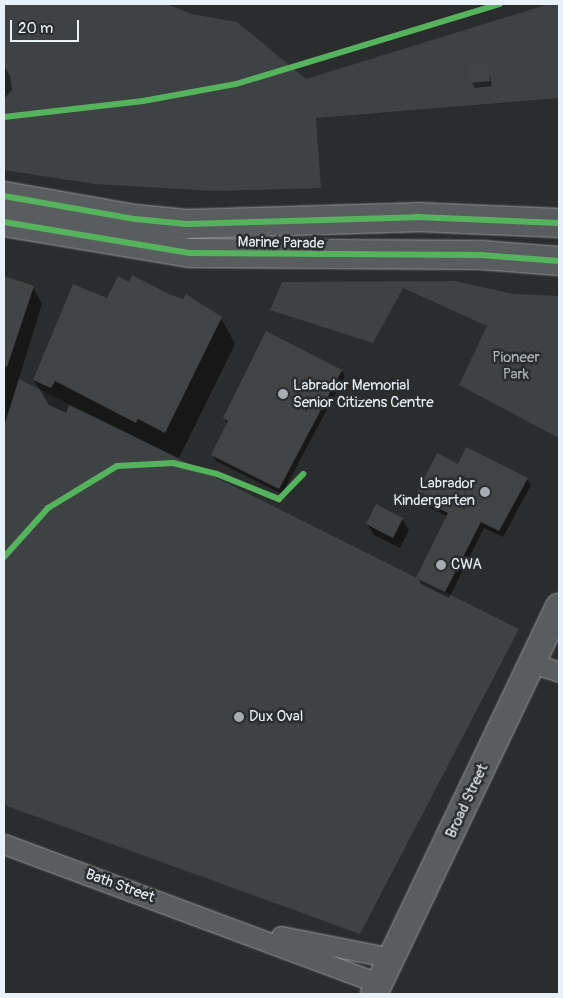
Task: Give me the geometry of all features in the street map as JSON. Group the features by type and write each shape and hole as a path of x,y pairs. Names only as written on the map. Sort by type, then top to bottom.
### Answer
{"highway":[{"name":"Marine Parade","path":"4,196 135,219 187,224 417,217 559,223"},
{"name":"Marine Parade","path":"4,222 189,253 481,255 559,261"}],"street":[{"name":"Broad Street","path":"377,989 532,663 553,639 559,607"},
{"path":"532,663 559,672"},
{"name":"Bath Street","path":"4,844 235,928 377,989"},
{"name":"Bath Street","path":"235,928 392,958"}],"green space":[{"path":"4,4 166,4 192,14 237,22 306,79 549,4 559,4 559,98 316,118 321,188 215,191 95,184 4,170"},
{"name":"Pioneer Park","path":"454,281 513,294 559,296 559,438 459,385 487,326 403,288 373,343 270,310 282,282"},
{"name":"Dux Oval","path":"19,379 519,629 360,934 4,805 4,424"}],"building":[{"path":"488,62 490,81 470,83 469,64"},
{"path":"132,275 183,299 186,294 222,317 165,433 138,419 136,423 55,381 51,388 33,380 73,284 107,298 118,276 129,282"},
{"path":"4,276 34,286 7,367 4,366"},
{"name":"Labrador Memorial Senior Citizens Centre","path":"266,331 342,370 279,489 211,455 228,421 223,418"},
{"path":"466,447 528,478 499,531 481,522 445,592 416,578 448,513 415,497 437,453 458,464"},
{"path":"376,504 403,518 393,538 366,524"}],"cycle path":[{"path":"4,117 143,101 236,84 500,4"},
{"path":"4,196 135,219 187,224 417,217 559,223"},
{"path":"4,222 189,253 481,255 559,261"},
{"path":"4,557 48,508 117,466 173,463 217,474 279,499 303,474"}],"place":[{"name":"Labrador Memorial Senior Citizens Centre","path":"283,394"},
{"name":"Labrador Kindergarten","path":"485,492"},
{"name":"CWA","path":"441,565"},
{"name":"Dux Oval","path":"239,717"}]}
